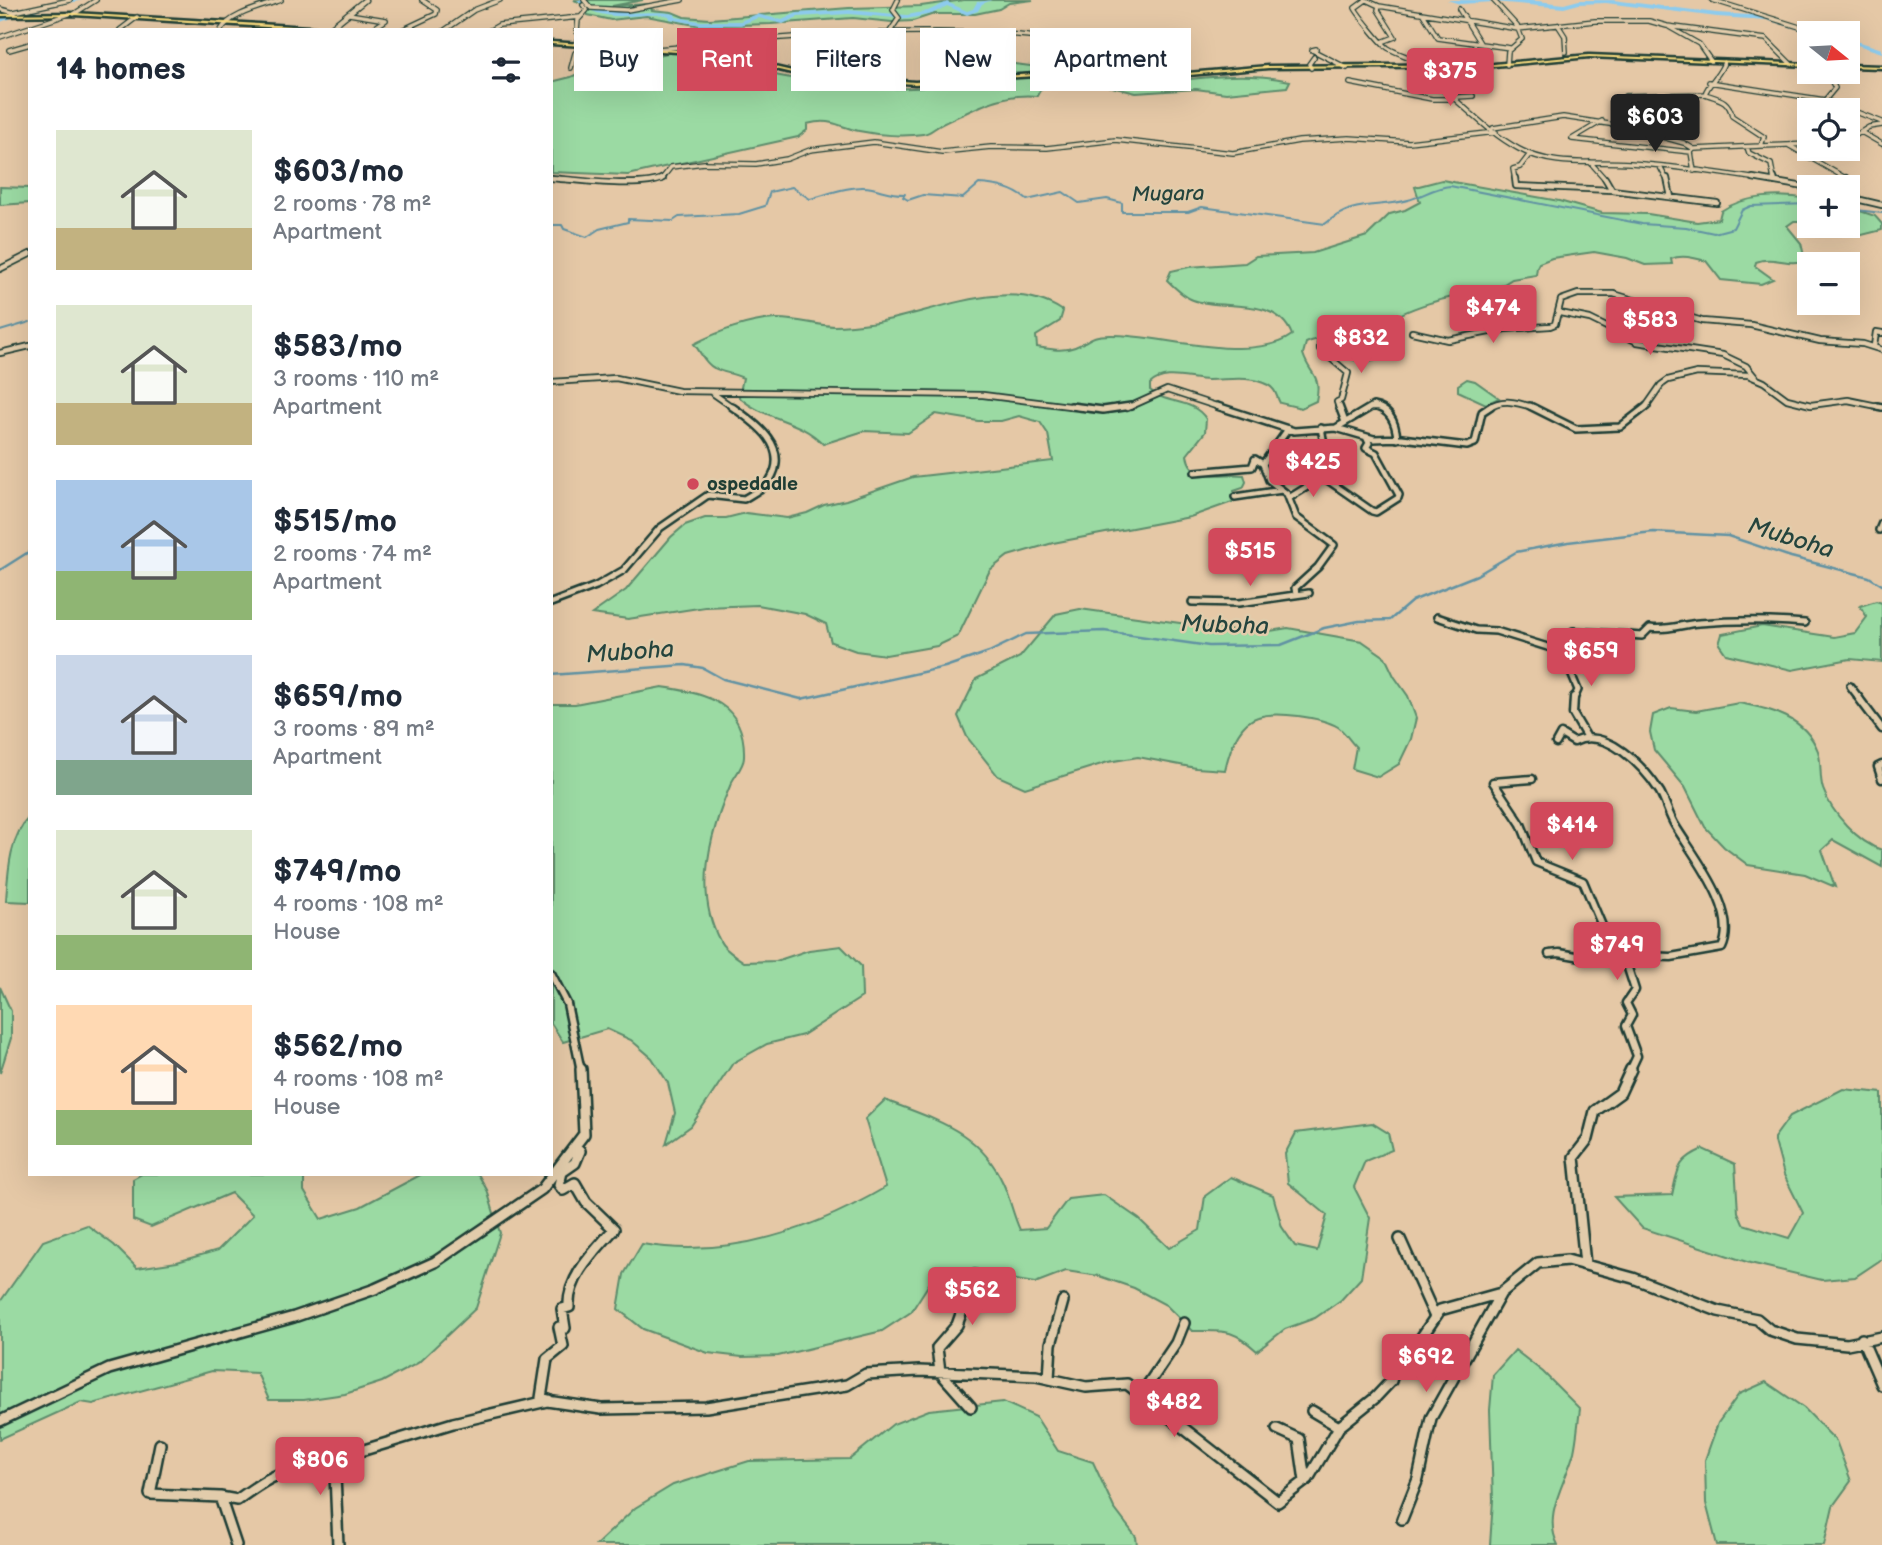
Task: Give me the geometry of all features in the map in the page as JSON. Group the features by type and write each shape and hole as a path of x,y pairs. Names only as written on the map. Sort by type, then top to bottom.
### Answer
{"main road":[{"path":"328,28 365,0"},
{"path":"0,12 309,28"},
{"path":"553,43 574,44"},
{"path":"663,49 709,53 791,73 853,80 915,83 1030,75"},
{"path":"1191,73 1259,68 1507,65 1589,56 1797,64"},
{"path":"1860,66 1882,67"}],"street":[{"path":"15,13 71,0"},
{"path":"29,28 71,14 96,0"},
{"path":"222,28 225,23 256,11 264,4 281,0"},
{"path":"406,28 436,14 437,10 422,0"},
{"path":"448,28 469,12 500,0"},
{"path":"583,1 591,8 627,10 682,0"},
{"path":"892,28 899,18 893,11 898,0"},
{"path":"1429,68 1382,43 1373,29 1356,13 1355,8 1366,0 1379,6 1518,29 1588,21 1635,21 1766,39 1791,64"},
{"path":"1423,13 1438,38 1510,48 1522,40 1518,29 1493,0"},
{"path":"1712,0 1797,28"},
{"path":"578,28 580,17 587,10 583,1"},
{"path":"1379,6 1378,10 1395,37 1382,43"},
{"path":"1459,9 1480,43"},
{"path":"349,14 386,20 374,28"},
{"path":"123,28 137,17"},
{"path":"492,28 494,25 580,17"},
{"path":"1558,25 1565,36 1566,51"},
{"path":"1667,26 1699,44 1711,61"},
{"path":"0,37 28,28"},
{"path":"906,33 1030,36"},
{"path":"663,48 791,37"},
{"path":"9,50 28,45"},
{"path":"1507,65 1510,48"},
{"path":"1316,49 1312,50 1347,68"},
{"path":"1320,55 1325,52"},
{"path":"571,68 574,57"},
{"path":"1311,68 1309,64 1314,57"},
{"path":"1705,94 1709,82 1723,67 1724,62"},
{"path":"1412,68 1432,78 1496,132 1531,154 1553,160 1660,167 1797,186"},
{"path":"1709,82 1812,98"},
{"path":"1350,83 1433,99 1473,96"},
{"path":"1629,127 1629,123 1614,113 1618,102 1625,96 1705,94 1730,105 1732,116 1764,137 1761,146"},
{"path":"1658,95 1661,103 1655,106 1679,126"},
{"path":"1860,114 1882,123"},
{"path":"1491,128 1556,117 1602,121 1684,143 1693,151 1694,171"},
{"path":"1602,121 1572,139 1693,151 1797,145"},
{"path":"1882,123 1861,132 1882,145"},
{"path":"553,178 621,183 655,181 661,180 671,167 704,163 756,164 787,159 805,151 874,142 947,152 992,147 1048,148 1125,140 1233,153 1299,141 1349,138 1402,142 1496,132"},
{"path":"1788,145 1841,175"},
{"path":"1747,147 1749,153 1771,164 1775,182"},
{"path":"1531,154 1520,167 1513,169 1516,186 1612,190 1717,203"},
{"path":"1590,162 1612,190"},
{"path":"1660,167 1667,178 1671,197"},
{"path":"1860,200 1882,205"},
{"path":"0,269 28,255"},
{"path":"1412,332 1438,339 1464,341 1499,331 1555,324 1560,313 1561,300 1568,297 1621,296 1704,322 1734,323 1832,342 1858,341 1882,350"},
{"path":"1560,313 1597,321 1637,342 1723,355 1746,366 1755,377 1776,393 1800,403 1820,405 1848,400 1882,407"},
{"path":"1874,346 1876,332 1882,333"},
{"path":"1320,344 1320,349 1348,373 1341,400 1337,402 1345,422"},
{"path":"0,353 28,346"},
{"path":"553,382 616,378 665,389 983,395 1103,411 1126,408 1165,390 1297,431 1336,428 1366,437 1471,446 1475,443 1480,417 1486,407 1508,401 1530,405 1576,429 1620,427 1650,404 1661,385 1668,380 1697,373 1755,377"},
{"path":"553,602 586,590 624,570 660,528 708,495 744,499 769,481 776,463 771,441 762,427 710,391"},
{"path":"1336,428 1373,406 1381,406 1398,430 1397,439"},
{"path":"1321,428 1325,449"},
{"path":"1263,464 1288,429"},
{"path":"1289,498 1323,477 1372,511 1376,512 1398,498 1399,495 1376,453 1366,448 1366,437"},
{"path":"1270,455 1281,464"},
{"path":"1195,472 1252,467 1255,459 1263,464 1269,480 1284,490 1296,517 1334,547 1318,567 1295,588 1296,594"},
{"path":"1235,497 1268,490 1284,490"},
{"path":"1879,530 1882,523"},
{"path":"1192,602 1240,603 1309,593"},
{"path":"1437,617 1476,630 1496,631 1544,649 1554,649 1568,662"},
{"path":"1549,954 1559,953 1593,959 1619,955 1671,957 1721,948 1728,935 1710,878 1672,821 1658,788 1623,751 1586,736 1572,715 1570,704 1578,690 1562,652 1573,631 1577,629 1642,636 1650,628 1661,631 1697,623 1765,619 1805,623"},
{"path":"1850,686 1882,729"},
{"path":"1556,743 1561,734 1573,742 1586,736"},
{"path":"1882,765 1878,767 1882,779"},
{"path":"1532,779 1493,782 1521,824 1536,862 1583,881 1608,940 1626,962 1635,990 1626,1003 1632,1015 1626,1026 1637,1056 1620,1093 1595,1111 1588,1139 1574,1157 1585,1264"},
{"path":"553,977 567,1004 580,1060 584,1134 553,1175"},
{"path":"575,1146 580,1151 575,1163 562,1172 559,1185 563,1190 575,1183 577,1190 593,1209 614,1229 583,1265 579,1277 569,1289 569,1307 562,1309 565,1328 559,1327 563,1346 547,1359 541,1398 554,1402 601,1409 706,1407 846,1385 866,1374 940,1372 1049,1379 1086,1387 1126,1384 1143,1392 1274,1502 1282,1501 1304,1481 1339,1427 1375,1398 1391,1381 1398,1358 1420,1338 1440,1310 1501,1293"},
{"path":"0,1421 109,1369 294,1317 375,1289 435,1262 542,1189 552,1176"},
{"path":"1399,1239 1435,1317"},
{"path":"1402,1519 1418,1479 1431,1418 1501,1293 1538,1263 1567,1260 1633,1278 1718,1311 1757,1319 1770,1330 1797,1339 1847,1345 1862,1339 1882,1337"},
{"path":"971,1407 940,1372 937,1348 957,1325 975,1275"},
{"path":"1049,1379 1051,1343 1063,1301"},
{"path":"1143,1392 1176,1343 1184,1323"},
{"path":"1862,1339 1882,1385"},
{"path":"160,1444 150,1494 237,1500 260,1483 291,1468 308,1467 503,1410 554,1402"},
{"path":"1312,1411 1339,1427"},
{"path":"1277,1429 1299,1440 1304,1481"},
{"path":"338,1545 335,1475 343,1455"},
{"path":"220,1497 236,1545"}],"green space":[{"path":"574,0 643,0 612,6 649,4 652,10 710,19 849,8 921,6 964,0 1033,0 1009,3 999,9 975,14 934,14 913,21 853,18 701,26 646,16 611,20 588,15 581,3"},
{"path":"677,44 677,91 777,91 777,75 791,78 791,91 906,91 906,88 920,87 920,91 1016,91 1016,65 1030,67 1030,91 1040,91 1037,96 1024,95 988,103 923,134 883,134 859,131 828,122 815,122 807,124 807,130 798,137 628,175 553,172 553,82 574,76 574,91 663,91 663,54"},
{"path":"1249,76 1290,81 1287,87 1226,93 1191,89 1191,79"},
{"path":"1128,91 1166,91 1136,93"},
{"path":"1442,180 1559,201 1602,213 1648,214 1697,222 1719,219 1721,211 1752,199 1775,196 1797,198 1797,221 1787,226 1801,243 1803,252 1797,252 1797,262 1756,262 1755,266 1773,279 1761,284 1721,280 1706,261 1688,257 1671,259 1672,264 1645,265 1627,258 1594,252 1552,258 1539,263 1536,275 1512,279 1501,286 1505,300 1459,296 1435,301 1397,316 1382,328 1396,343 1396,348 1376,360 1364,362 1352,359 1338,344 1327,339 1306,343 1303,354 1316,380 1317,392 1316,401 1301,408 1280,403 1271,387 1253,380 1208,380 1170,376 1156,380 1150,384 1150,390 1156,395 1194,408 1206,419 1205,432 1187,455 1195,470 1210,474 1244,475 1246,482 1243,488 1234,491 1235,501 1190,517 1053,543 1008,556 990,570 958,636 937,646 886,655 856,651 831,642 826,624 805,614 758,605 705,607 628,619 592,614 626,590 671,537 685,525 705,518 726,518 746,513 787,518 913,477 1053,461 1048,434 1040,422 1019,416 1001,421 978,421 936,414 908,433 864,431 823,444 804,429 749,405 739,397 743,378 711,366 694,344 733,327 765,320 790,320 834,326 856,325 971,299 1019,296 1042,300 1063,311 1060,321 1036,336 1037,347 1066,349 1103,335 1229,348 1253,348 1274,344 1292,335 1285,322 1275,314 1262,309 1193,300 1167,280 1171,271 1245,263 1256,256 1313,253 1367,236 1390,214 1420,202 1415,187"},
{"path":"0,187 28,188 28,203 0,205"},
{"path":"1860,211 1875,216 1882,224 1882,230 1860,236"},
{"path":"1467,379 1475,381 1499,398 1486,404 1458,391 1458,385"},
{"path":"1876,601 1882,603 1882,662 1850,659 1792,670 1726,654 1719,644 1722,634 1762,626 1834,637 1855,633 1867,617 1860,606"},
{"path":"1080,609 1237,631 1264,632 1288,628 1362,641 1385,657 1408,696 1416,718 1411,739 1399,764 1378,777 1352,769 1356,747 1338,727 1310,718 1266,715 1251,720 1239,732 1225,770 1196,768 1138,757 1108,762 1025,788 998,776 967,737 958,716 976,679 1020,657 1056,614"},
{"path":"662,687 708,698 731,713 743,739 744,761 731,783 716,823 706,884 712,923 722,944 744,962 776,961 809,950 841,946 861,966 862,997 803,1035 767,1044 733,1063 691,1126 666,1144 675,1113 668,1083 652,1058 631,1040 607,1029 563,1042 553,1026 553,704 575,704"},
{"path":"1739,703 1775,712 1796,722 1805,730 1818,751 1822,784 1832,807 1855,834 1882,850 1882,867 1833,840 1822,850 1835,887 1805,874 1748,865 1724,847 1705,827 1685,787 1654,750 1650,732 1653,715 1671,708 1696,711"},
{"path":"28,819 28,902 6,901 9,867 14,845"},
{"path":"0,987 11,1011 11,1038 0,1073"},
{"path":"1843,1089 1882,1093 1882,1259 1855,1277 1822,1280 1750,1263 1642,1228 1614,1197 1672,1195 1680,1166 1688,1157 1703,1149 1735,1164 1738,1212 1743,1224 1789,1238 1803,1213 1784,1175 1774,1138 1790,1116"},
{"path":"885,1100 954,1129 981,1150 1003,1183 1020,1230 1046,1228 1068,1199 1104,1195 1139,1219 1169,1248 1200,1230 1205,1196 1231,1177 1273,1195 1282,1227 1295,1246 1317,1251 1327,1215 1288,1183 1285,1154 1296,1133 1372,1123 1388,1133 1392,1150 1365,1161 1354,1187 1370,1218 1361,1278 1341,1300 1315,1318 1285,1329 1257,1351 1241,1338 1227,1332 1192,1331 1166,1305 1134,1288 1099,1276 1066,1271 1035,1283 959,1271 929,1284 911,1312 882,1331 778,1356 742,1357 708,1353 643,1329 618,1309 624,1274 642,1244 674,1248 706,1247 769,1237 829,1216 886,1187 865,1119"},
{"path":"138,1176 304,1176 304,1191 321,1219 360,1207 418,1176 479,1176 487,1190 500,1233 476,1308 418,1363 382,1382 345,1394 304,1400 269,1400 257,1373 212,1371 93,1404 81,1402 0,1439 0,1302 43,1241 87,1225 114,1245 137,1268 177,1262 218,1250 253,1215 231,1193 151,1227 133,1220 133,1179"},
{"path":"1515,1350 1543,1372 1580,1409 1574,1452 1554,1510 1554,1533 1558,1545 1490,1545 1493,1500 1490,1410 1493,1375"},
{"path":"1766,1382 1804,1408 1836,1441 1851,1481 1833,1506 1824,1545 1717,1545 1706,1503 1705,1460 1718,1423 1739,1394"},
{"path":"1003,1402 1036,1417 1058,1451 1093,1462 1114,1508 1136,1537 1137,1545 596,1545 635,1508 673,1485 749,1461 850,1459 893,1424 929,1410"}],"waterway":[{"path":"0,20 39,7 80,0"},
{"path":"580,0 594,12 664,13 673,15 672,18 700,23 741,23 757,16 783,22 797,15 849,12 907,17 930,13 947,4 967,13 976,10 979,3 989,0"},
{"path":"1450,0 1492,1"},
{"path":"1497,2 1564,6 1579,2 1606,1 1717,15 1766,18 1797,27"},
{"path":"612,14 626,11"},
{"path":"1860,44 1882,51"},
{"name":"Mugara","path":"553,225 562,225 564,229 587,237 599,229 628,222 628,219 673,221 679,217 739,214 765,206 770,192 792,187 810,199 841,190 865,187 905,194 903,197 908,200 923,195 963,198 979,184 1004,188 1027,200 1063,192 1079,203 1107,199 1122,203 1122,212 1188,212 1202,207 1325,224 1355,208 1396,203 1450,186 1642,224 1686,227 1714,233 1733,228 1742,210 1751,206 1797,204"},
{"path":"1860,210 1882,213"},
{"name":"Mugara","path":"0,331 28,323"},
{"name":"Muboha","path":"553,675 685,665 703,668 723,679 801,699 945,667 989,652 1026,634 1104,631 1209,646 1281,645 1324,628 1359,621 1390,620 1412,601 1477,575 1516,552 1568,542 1653,532 1728,536 1791,557 1869,577 1882,585"},
{"name":"Muboha","path":"0,570 28,552"}],"place":[{"name":"ospedadle","path":"693,484"}]}
